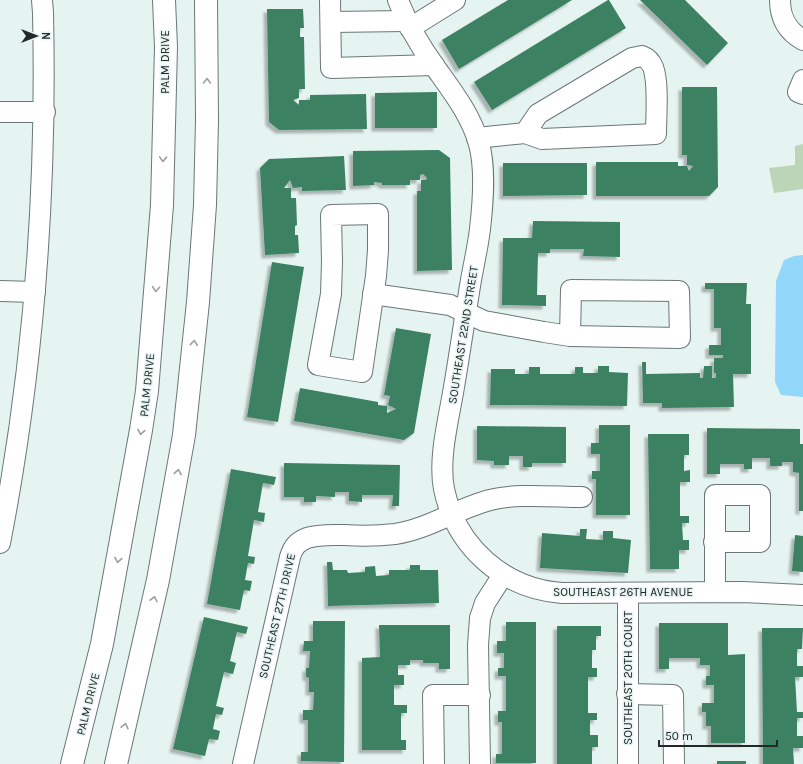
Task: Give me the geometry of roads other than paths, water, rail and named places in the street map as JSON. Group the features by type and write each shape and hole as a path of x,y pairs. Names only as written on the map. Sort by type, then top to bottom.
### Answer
{"main road":[{"name":"PALM DRIVE","path":"72,764 102,644 147,391 162,205 166,47 164,0"},
{"path":"116,764 158,580 184,435 198,302 205,205 207,120 206,0"}],"street":[{"path":"0,543 6,472 25,382 35,292 45,112 42,0"},
{"path":"330,0 331,68 434,65"},
{"name":"SOUTHEAST 22ND STREET","path":"398,0 408,24 466,114 479,146 483,176 482,213 478,245 447,427 443,460 444,490 452,515"},
{"path":"331,22 408,24 455,0"},
{"path":"780,0 782,16 787,26 793,33 803,40"},
{"path":"479,146 525,133 542,139 656,134 656,87 653,68 650,61 642,56 632,58 538,114 525,133"},
{"path":"803,80 798,92 803,94"},
{"path":"0,112 45,112"},
{"path":"378,214 378,250 373,294 362,372 318,365 331,294 331,215 378,214"},
{"path":"373,294 450,305 484,321 570,336 680,338 679,291 572,290 570,336"},
{"path":"0,291 35,292"},
{"path":"714,542 760,542 760,495 715,494 714,542 715,592"},
{"name":"SOUTHEAST 27TH DRIVE","path":"243,764 290,557 296,544 308,538 319,536 374,535 402,532 415,529 477,504 494,499 529,497 582,497"},
{"name":"SOUTHEAST 26TH AVENUE","path":"452,515 472,549 484,561 503,575 525,585 554,593 715,592 803,595"},
{"path":"480,764 478,645 480,618 483,608 503,575"},
{"name":"SOUTHEAST 20TH COURT","path":"628,593 628,764"},
{"path":"627,694 673,695 674,764"},
{"path":"434,764 433,695 480,695"}],"water":[{"path":"803,255 803,397 781,395 775,382 776,281 784,260 794,256"}]}
